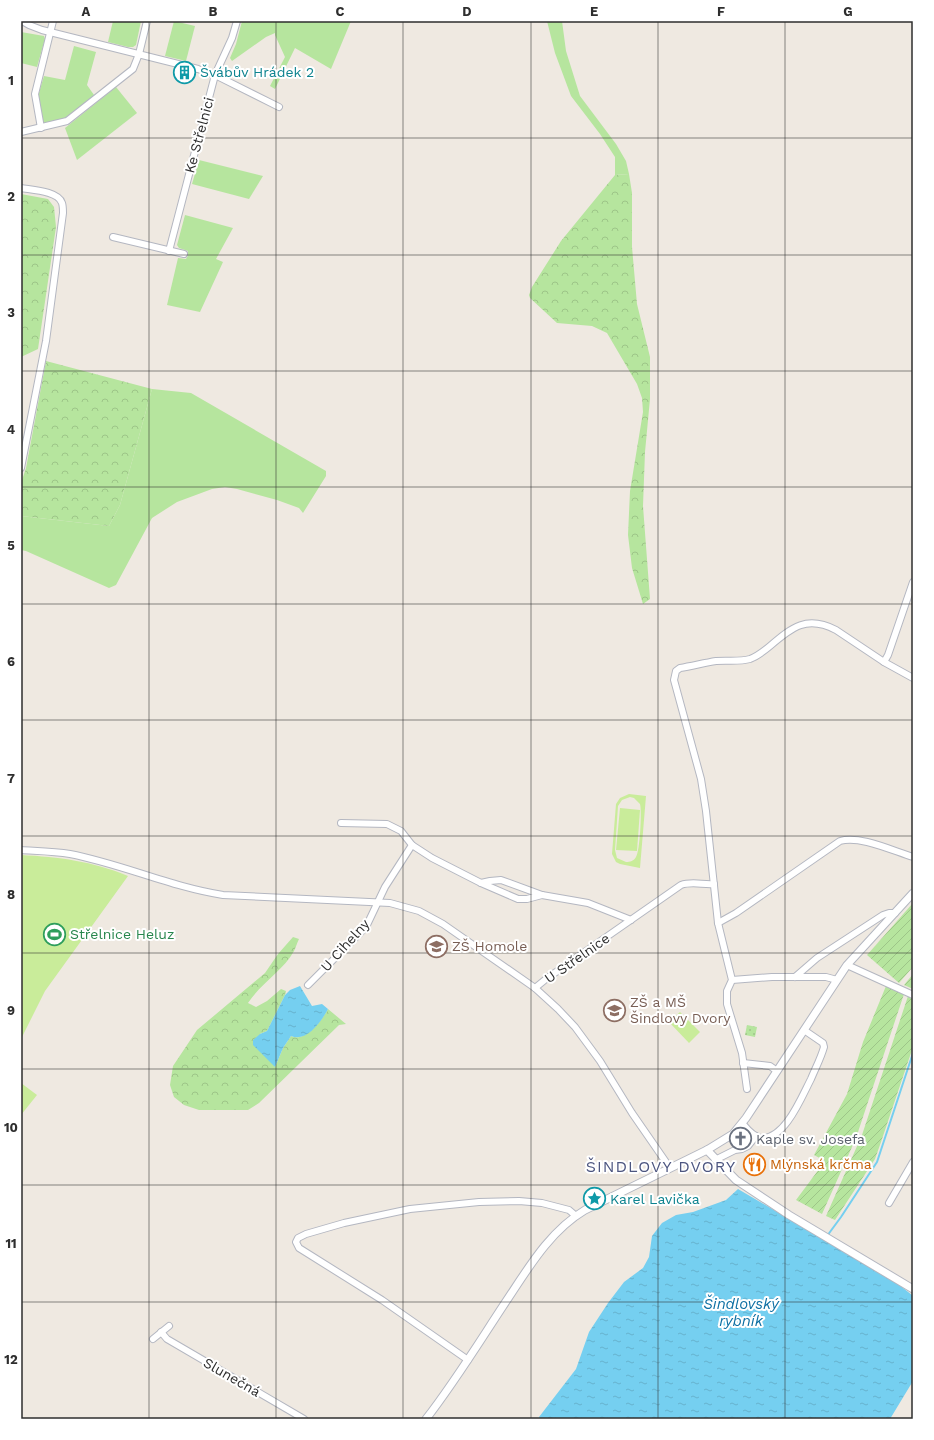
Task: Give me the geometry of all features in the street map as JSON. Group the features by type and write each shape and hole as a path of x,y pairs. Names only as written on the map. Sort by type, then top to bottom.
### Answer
{"street":[{"path":"22,21 28,25 50,32 191,67 215,75 279,107"},
{"path":"41,128 35,94 53,21"},
{"path":"21,132 67,121 133,69 139,54 147,21"},
{"name":"Ke Střelnici","path":"169,251 215,75 232,38 237,21"},
{"path":"21,26 28,25"},
{"path":"21,188 49,192 58,197 62,202 63,213 46,341 21,468"},
{"path":"113,237 184,254"},
{"path":"884,662 888,655 913,582"},
{"path":"747,1089 742,1053 727,1004 727,991 732,980 718,923 701,779 674,680 676,671 680,668 717,661 748,659 758,656 793,627 802,624 828,625 884,662 913,678"},
{"name":"U Střelnice","path":"341,823 387,824 401,831 412,845 432,858 481,883 518,899 542,895"},
{"path":"718,923 736,913 840,841 847,839 862,840 913,858"},
{"path":"377,902 398,865 412,845"},
{"name":"U Střelnice","path":"21,850 69,854 200,891 224,895 377,902 403,905 431,917 498,961 535,988 681,885 688,882 714,884"},
{"name":"U Střelnice","path":"481,883 501,880 542,895 588,903 631,920"},
{"path":"426,1419 445,1395 538,1254 553,1237 576,1216 707,1150 733,1134 742,1123 847,965 913,893"},
{"name":"U Cihelny","path":"308,985 366,927 377,902"},
{"path":"795,977 817,958 882,915 895,913"},
{"path":"847,965 913,995"},
{"path":"732,980 795,977 826,977 837,980"},
{"path":"535,988 558,1009 583,1038 670,1168"},
{"path":"742,1123 759,1138 770,1137 793,1116 824,1047 823,1042 804,1030"},
{"path":"744,1063 770,1066 777,1071"},
{"path":"715,1160 735,1150 748,1146 756,1136"},
{"path":"707,1150 736,1180 789,1215 913,1289"},
{"path":"890,1203 913,1162"},
{"path":"468,1360 382,1300 299,1248 296,1242 298,1238 306,1234 344,1223 410,1209 479,1202 519,1201 542,1203 569,1210 576,1216"},
{"path":"153,1339 169,1326"},
{"name":"Slunečná","path":"161,1332 167,1339 304,1419"}],"green space":[{"path":"113,21 141,21 136,45 133,47 128,47 108,42"},
{"path":"174,21 195,26 186,61 165,56"},
{"path":"242,21 351,21 331,69 295,48 275,89 270,86 285,57 275,33 266,37 232,61 230,58 236,44"},
{"path":"547,21 562,21 566,51 580,96 616,144 626,161 629,174 615,175 615,157 600,134 571,96 555,53"},
{"path":"21,32 44,36 45,39 37,67 21,63"},
{"path":"74,46 96,52 87,85 94,95 62,121 54,124 41,122 38,96 44,76 65,80"},
{"path":"116,87 137,113 77,160 65,128"},
{"path":"199,160 263,176 249,199 192,184"},
{"path":"629,174 632,193 632,247 637,304 650,357 650,399 645,452 643,506 650,599 643,604 632,568 628,535 630,491 643,412 642,398 637,384 607,333 592,326 557,323 530,298 529,295 532,287 561,241 615,175"},
{"path":"21,194 48,199 54,207 56,227 38,349 21,357"},
{"path":"185,215 233,228 216,259 223,262 200,312 167,305 178,258 186,259 188,256 188,251 179,248 177,245"},
{"path":"46,361 152,389 120,505 109,526 21,516 21,483 26,468"},
{"path":"152,389 191,393 326,471 326,476 303,513 299,508 277,500 225,487 212,489 177,502 152,518 116,585 109,588 21,550 21,516 109,526 120,505"},
{"path":"629,794 646,796 640,868 616,862 612,854 616,804 620,798","holes":["630,797 634,798 640,804 641,808 639,847 635,858 632,861 626,862 617,858 615,850 618,806 622,800"]},
{"path":"620,808 640,810 637,851 616,850"},
{"name":"Střelnice Heluz","path":"21,855 49,857 88,863 128,876 45,991 21,1039"},
{"path":"913,903 913,967 899,983 867,955"},
{"path":"293,937 299,939 294,951 284,965 259,989 248,1003 256,1007 267,1001 281,989 286,991 267,1031 260,1034 275,1067 283,1048 291,1036 302,1036 307,1033 322,1019 328,1009 346,1024 339,1025 259,1103 248,1110 199,1110 184,1105 174,1097 170,1085 173,1066 197,1030 265,973 278,954"},
{"path":"913,974 913,989 904,985"},
{"path":"886,986 904,994 856,1138 822,1214 796,1200 825,1161 814,1155 847,1094 863,1042"},
{"path":"908,996 913,998 913,1047 875,1159 835,1220 826,1216 862,1135"},
{"path":"680,1012 700,1032 689,1043 669,1022"},
{"path":"747,1025 757,1027 755,1037 745,1035"},
{"path":"21,1083 37,1095 21,1115"}],"water":[{"path":"300,986 312,1006 322,1004 328,1009 318,1025 308,1034 297,1037 291,1036 283,1048 275,1067 253,1045 253,1040 260,1034 267,1031 285,995 290,990"},
{"name":"Šindlovský rybník","path":"738,1189 889,1277 912,1295 913,1381 890,1419 540,1419 539,1417 576,1369 589,1332 608,1303 624,1282 643,1268 649,1257 652,1236 662,1223 676,1215 693,1212 726,1200"}],"waterway":[{"path":"827,1236 877,1162 913,1053"}],"place":[{"name":"Švábův Hrádek 2","path":"184,72"},
{"name":"Střelnice Heluz","path":"54,934"},
{"name":"ZŠ Homole","path":"437,946"},
{"name":"ZŠ a MŠ Šindlovy Dvory","path":"615,1010"},
{"name":"Kaple sv. Josefa","path":"740,1139"},
{"name":"Mlýnská krčma","path":"755,1164"},
{"name":"Karel Lavička","path":"594,1199"}],"district":[{"name":"ŠINDLOVY DVORY","path":"661,1166"}]}
